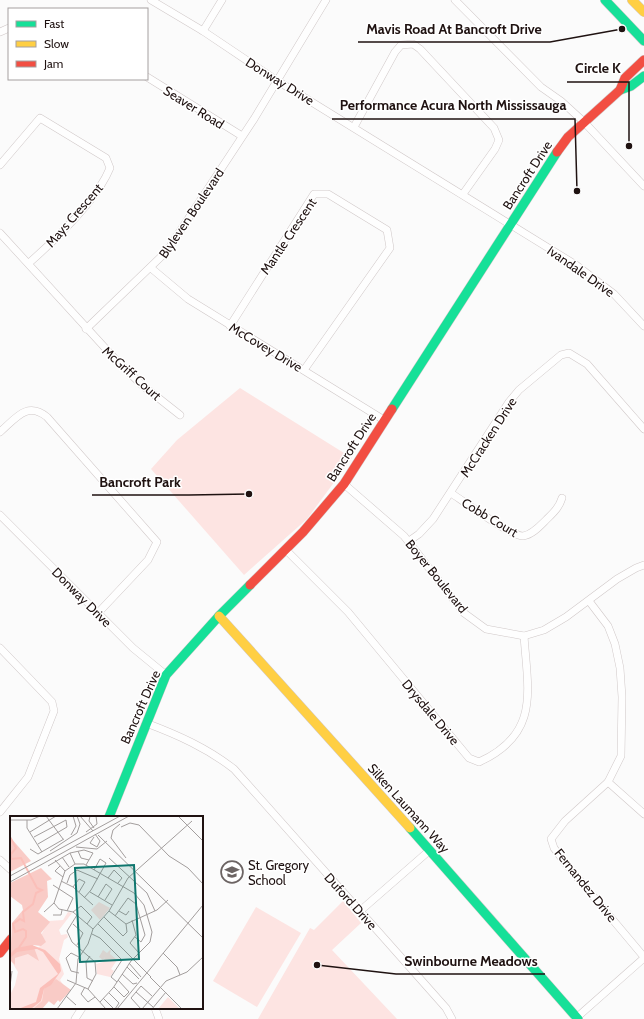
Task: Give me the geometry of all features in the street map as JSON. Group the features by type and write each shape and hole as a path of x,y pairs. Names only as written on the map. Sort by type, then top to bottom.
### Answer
{"street":[{"name":"Donway Drive","path":"151,0 203,31 276,80 511,224"},
{"path":"203,31 222,0"},
{"name":"Blyleven Boulevard","path":"86,329 167,252 254,119 276,80 326,0"},
{"path":"455,0 541,87 584,122 644,186"},
{"path":"605,0 644,41"},
{"path":"632,0 644,12"},
{"path":"354,127 398,48 401,45 413,44 420,48 494,128 499,140 495,149 463,194"},
{"name":"Bancroft Drive","path":"620,90 625,78 644,60"},
{"name":"Bancroft Drive","path":"110,816 166,675 219,616 286,550 344,484 552,158 568,137 620,90 631,86 644,76"},
{"name":"Seaver Road","path":"148,78 242,136"},
{"name":"Mays Crescent","path":"0,165 40,118 106,158 110,168 105,180 63,232 29,263"},
{"name":"Mantle Crescent","path":"230,326 314,194 328,194 387,230 390,248 304,370"},
{"name":"Ivandale Drive","path":"511,224 597,281 627,306 644,326"},
{"name":"McGriff Court","path":"0,232 86,329 142,385 180,415"},
{"name":"McCovey Drive","path":"151,268 188,299 384,420"},
{"name":"McCracken Drive","path":"409,541 419,534 433,519 509,402 519,390 561,355 569,353 587,364 644,429"},
{"path":"0,432 21,414 28,410 38,410 52,423 157,542 148,560 98,613"},
{"name":"Boyer Boulevard","path":"344,484 409,541 464,613 486,629 524,636 544,630 589,601 617,579 636,568 644,566"},
{"name":"Cobb Court","path":"451,493 508,530 523,536 531,534 553,513 560,506 562,498"},
{"name":"Donway Drive","path":"0,515 133,648 166,675"},
{"name":"Drysdale Drive","path":"286,550 348,612 469,758 479,762 492,756 515,737 523,721 527,703 524,636"},
{"name":"Fernandez Drive","path":"589,601 608,626 615,644 620,668 622,697 621,756 608,782 566,821 551,839 554,848 566,864 644,957"},
{"name":"Silken Laumann Way","path":"219,616 430,850 577,1019"},
{"path":"0,648 52,702 54,712 28,777 0,812"},
{"name":"Duford Drive","path":"146,723 197,744 218,756 234,769 446,1008 452,1019"},
{"path":"608,782 644,814"},
{"path":"360,911 430,850"},
{"path":"0,860 10,869"},
{"path":"0,953 10,940"},
{"path":"577,1019 644,957"},
{"path":"75,1019 81,1009"},
{"path":"155,1009 159,1019"}],"shaded area":[{"path":"240,388 352,458 307,519 244,575 151,469 177,440"},
{"path":"343,901 361,923 332,950 397,1019 258,1019 310,928 314,930"},
{"path":"256,907 301,933 257,1007 213,981"}],"traffic: fast":[{"path":"605,0 644,41"},
{"path":"620,90 631,86 644,76"},
{"path":"392,409 557,152"},
{"path":"109,816 166,675 219,616 250,585"},
{"path":"410,828 578,1019"}],"traffic: slow":[{"path":"632,0 644,12"},
{"path":"219,616 410,828"}],"traffic: jam":[{"path":"557,152 568,137 620,90 625,78 644,60"},
{"path":"250,585 303,532 344,484 392,409"},
{"path":"0,953 10,940"}],"place":[{"name":"Mavis Road At Bancroft Drive","path":"622,29"},
{"name":"Circle K","path":"629,146"},
{"name":"Performance Acura North Mississauga","path":"577,191"},
{"name":"Bancroft Park","path":"249,494"},
{"name":"St. Gregory School","path":"232,872"},
{"name":"Swinbourne Meadows","path":"317,965"}]}
